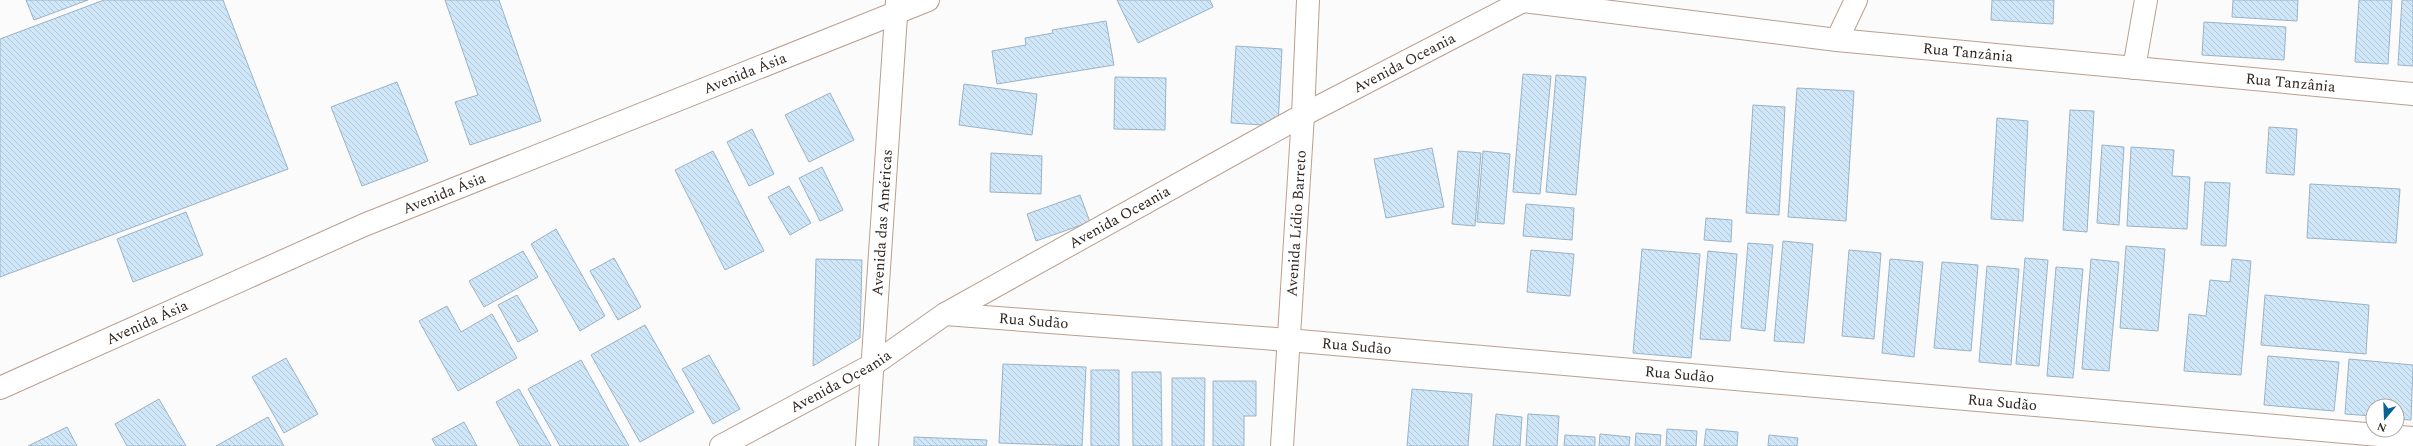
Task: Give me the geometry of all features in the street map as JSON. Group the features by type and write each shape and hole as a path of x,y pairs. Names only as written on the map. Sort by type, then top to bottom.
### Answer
{"street":[{"name":"Avenida Ásia","path":"0,388 364,225 896,7 928,0"},
{"name":"Avenida Lídio Barreto","path":"1282,446 1303,115 1308,0"},
{"name":"Avenida Oceania","path":"721,446 874,364 945,314 1303,115 1524,0"},
{"name":"Rua Tanzânia","path":"1524,0 1837,40 2413,94"},
{"path":"1837,40 1856,0"},
{"path":"2134,68 2146,0"},
{"name":"Avenida das Américas","path":"867,446 874,364 896,7"},
{"name":"Rua Sudão","path":"945,314 1288,340 2413,438"}],"building":[{"path":"26,0 88,0 34,20"},
{"path":"104,0 223,0 288,169 0,277 0,39"},
{"path":"445,0 499,0 541,121 470,145 455,102 478,95"},
{"path":"1117,0 1210,0 1213,7 1138,43"},
{"path":"1992,0 2054,0 2053,24 1991,20"},
{"path":"2233,0 2298,0 2297,21 2232,17"},
{"path":"2359,0 2392,0 2388,64 2355,62"},
{"path":"2402,0 2413,0 2413,66 2398,65"},
{"path":"1106,21 1114,65 997,84 992,51 1026,45 1025,38 1053,33 1052,30"},
{"path":"2204,22 2286,27 2284,60 2202,55"},
{"path":"1236,46 1282,49 1278,126 1231,123"},
{"path":"1523,74 1551,76 1540,194 1513,192"},
{"path":"1556,75 1586,77 1576,195 1546,192"},
{"path":"1115,77 1166,78 1165,130 1114,129"},
{"path":"397,82 428,161 362,186 331,107"},
{"path":"964,84 1037,94 1032,135 959,125"},
{"path":"1797,88 1854,91 1846,221 1788,217"},
{"path":"830,93 854,140 809,162 785,115"},
{"path":"1753,105 1785,107 1779,215 1746,213"},
{"path":"2070,110 2094,111 2087,232 2063,230"},
{"path":"1997,118 2028,121 2023,221 1991,219"},
{"path":"2269,127 2297,129 2294,175 2266,173"},
{"path":"752,129 774,174 749,186 727,142"},
{"path":"2102,145 2124,147 2119,225 2097,223"},
{"path":"2131,147 2174,150 2172,176 2190,177 2187,229 2127,226"},
{"path":"1432,148 1444,207 1386,218 1374,159"},
{"path":"713,151 764,251 725,270 675,170"},
{"path":"1458,151 1481,153 1475,226 1452,224"},
{"path":"1483,151 1510,154 1504,224 1477,222"},
{"path":"991,153 1042,156 1041,194 990,192"},
{"path":"822,167 843,210 820,221 799,178"},
{"path":"2205,182 2230,183 2226,246 2201,245"},
{"path":"2310,184 2400,189 2396,243 2307,238"},
{"path":"789,186 811,223 790,235 768,197"},
{"path":"1080,195 1090,222 1036,241 1027,214"},
{"path":"1526,204 1574,208 1572,240 1523,236"},
{"path":"186,212 203,255 133,282 117,239"},
{"path":"1706,218 1732,220 1731,242 1704,240"},
{"path":"556,229 605,316 580,331 531,244"},
{"path":"1783,241 1813,244 1804,343 1774,341"},
{"path":"1748,243 1773,245 1765,331 1741,328"},
{"path":"2126,246 2165,249 2158,331 2120,328"},
{"path":"1642,249 1700,254 1691,358 1633,353"},
{"path":"1531,250 1574,254 1570,296 1527,292"},
{"path":"1849,250 1881,253 1874,339 1842,336"},
{"path":"523,251 538,277 484,307 469,281"},
{"path":"1708,251 1737,254 1730,341 1700,339"},
{"path":"614,258 641,307 618,320 590,271"},
{"path":"2025,258 2048,260 2039,366 2016,364"},
{"path":"816,259 862,260 860,338 813,366"},
{"path":"1890,259 1923,262 1914,357 1882,353"},
{"path":"2091,259 2119,262 2109,371 2082,369"},
{"path":"2232,259 2251,261 2241,375 2184,371 2189,314 2206,316 2210,280 2230,282"},
{"path":"1942,262 1978,265 1971,351 1934,348"},
{"path":"1987,266 2019,269 2011,365 1979,362"},
{"path":"2056,267 2083,269 2073,378 2047,376"},
{"path":"517,295 538,331 518,342 498,305"},
{"path":"2265,295 2369,305 2366,354 2261,345"},
{"path":"447,306 461,332 492,314 517,358 458,391 419,321"},
{"path":"645,325 694,412 640,442 591,355"},
{"path":"709,355 740,409 713,424 682,369"},
{"path":"2268,356 2339,362 2334,411 2264,405"},
{"path":"286,358 318,414 284,433 252,377"},
{"path":"2349,359 2413,365 2411,420 2405,420 2405,398 2365,398 2365,415 2345,414"},
{"path":"581,360 629,446 560,446 528,389"},
{"path":"1003,364 1086,367 1082,446 999,443"},
{"path":"1091,370 1119,370 1119,446 1091,446"},
{"path":"1132,372 1161,372 1162,446 1133,446"},
{"path":"1172,378 1205,378 1204,446 1172,446"},
{"path":"1213,381 1256,381 1256,416 1244,416 1244,446 1213,446"},
{"path":"519,389 551,446 520,446 496,402"},
{"path":"1412,389 1472,394 1468,446 1407,446"},
{"path":"159,399 186,446 127,446 115,424"},
{"path":"1496,414 1522,417 1520,446 1493,446"},
{"path":"1528,414 1559,416 1557,446 1526,446"},
{"path":"268,417 284,446 216,446"},
{"path":"464,422 477,446 436,446 432,439"},
{"path":"67,427 77,446 28,446"},
{"path":"1667,429 1697,431 1696,446 1666,446"},
{"path":"1706,429 1738,432 1737,446 1704,446"},
{"path":"1636,433 1661,435 1660,446 1635,446"},
{"path":"1600,434 1630,437 1629,446 1599,446"},
{"path":"1565,435 1595,437 1595,446 1564,446"},
{"path":"1769,435 1798,438 1797,446 1768,446"},
{"path":"914,437 987,440 986,446 914,446"}]}
